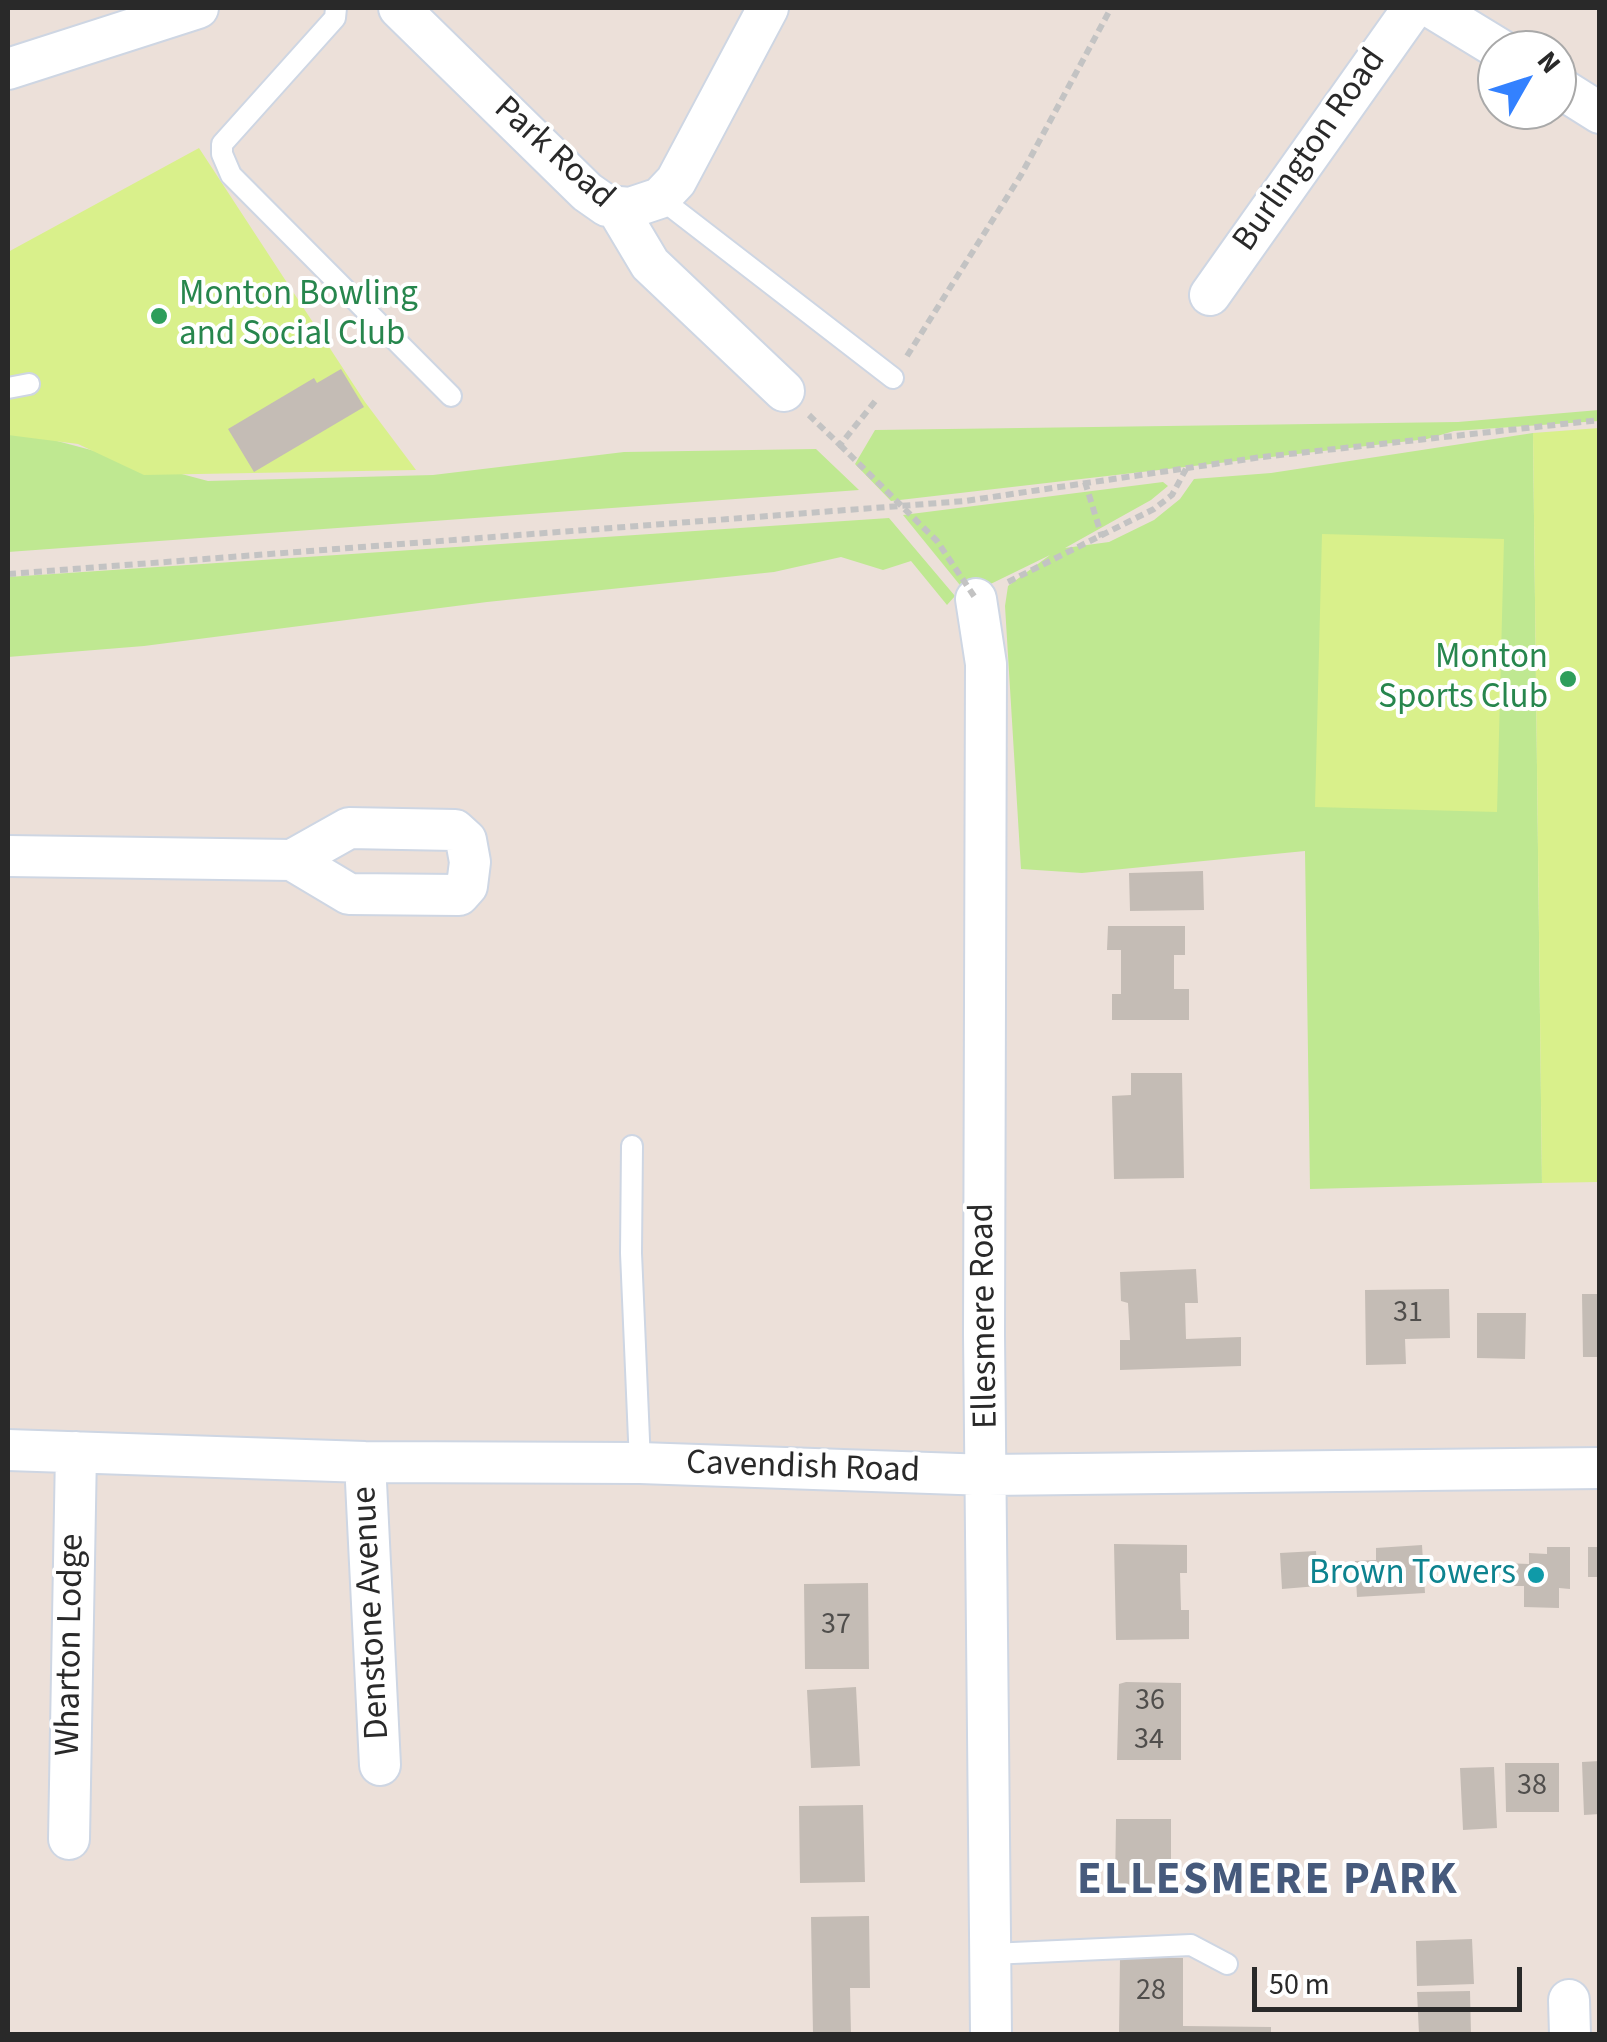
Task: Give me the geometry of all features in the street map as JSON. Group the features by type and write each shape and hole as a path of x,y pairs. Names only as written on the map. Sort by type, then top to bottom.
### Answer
{"street":[{"path":"8,69 198,8"},
{"name":"Park Road","path":"399,8 587,192 616,207 650,264 784,391"},
{"path":"616,207 641,206 660,198 676,181 768,8"},
{"name":"Burlington Road","path":"1210,294 1413,8"},
{"path":"1432,8 1477,35"},
{"path":"1577,99 1600,113"},
{"name":"Ellesmere Road","path":"990,591 986,664 984,1334 991,2034"},
{"path":"8,856 292,860"},
{"name":"Cavendish Road","path":"8,1450 365,1462 640,1462 988,1475 1600,1468"},
{"name":"Wharton Lodge","path":"69,1839 76,1452"},
{"name":"Denstone Avenue","path":"365,1462 380,1765"}],"lane":[{"path":"336,8 335,18 222,144 222,154 231,175 451,396"},
{"path":"660,198 893,378"},
{"path":"632,1146 631,1253 640,1462"},
{"path":"991,1954 1191,1945 1227,1964"}],"path":[{"path":"1111,8 1021,175 893,378 840,445 990,591 1165,501 1186,469"},
{"path":"8,574 966,501 1186,469 1600,420"},
{"path":"1085,482 1102,536"}],"green space":[{"name":"Monton Bowling and Social Club","path":"199,148 365,402 416,470 144,475 78,444 8,435 8,252"},
{"path":"1599,410 1599,421 1454,431 1427,439 891,501 855,464 875,430 1458,422"},
{"path":"8,428 208,481 433,475 624,452 816,449 859,490 8,552"},
{"name":"Monton Sports Club","path":"1599,428 1599,1182 1542,1183 1533,433"},
{"path":"1533,433 1542,1183 1310,1189 1305,851 1082,873 1021,869 1005,606 1008,586 1050,555 968,595 903,515 1163,482 1168,486 1151,500 1065,548 1109,542 1154,520 1180,499 1194,479 1271,473"},
{"path":"889,518 955,596 947,605 911,561 883,570 841,557 774,572 487,602 144,646 8,657 8,577"},
{"path":"1322,534 1504,539 1497,812 1315,807"}],"building":[{"path":"341,369 364,407 254,472 228,429 314,378 317,383"},
{"path":"1203,871 1204,910 1130,911 1129,873"},
{"path":"1108,926 1185,926 1185,955 1174,955 1174,989 1189,989 1189,1020 1112,1020 1112,994 1121,994 1121,950 1107,950"},
{"path":"1131,1073 1182,1073 1184,1178 1114,1179 1112,1096 1131,1095"},
{"path":"1196,1269 1198,1303 1185,1303 1186,1339 1241,1337 1241,1366 1120,1370 1120,1340 1130,1340 1128,1303 1121,1301 1120,1272"},
{"path":"1449,1289 1450,1338 1405,1339 1406,1364 1366,1365 1365,1290"},
{"path":"1582,1294 1600,1294 1600,1357 1583,1357"},
{"path":"1477,1313 1526,1313 1525,1359 1477,1358"},
{"path":"1114,1544 1187,1545 1187,1573 1180,1573 1181,1610 1189,1610 1189,1639 1116,1640"},
{"path":"1422,1545 1425,1593 1357,1597 1355,1561 1376,1560 1376,1548"},
{"name":"Brown Towers","path":"1547,1547 1570,1547 1570,1589 1559,1588 1559,1608 1524,1607 1524,1586 1503,1586 1503,1563 1529,1564 1529,1553 1547,1554"},
{"path":"1588,1547 1600,1547 1600,1577 1588,1577"},
{"path":"1316,1551 1318,1586 1282,1589 1280,1553"},
{"path":"868,1583 869,1669 805,1669 804,1584"},
{"path":"1181,1683 1181,1760 1117,1760 1119,1684"},
{"path":"856,1687 860,1766 811,1768 807,1690"},
{"path":"1600,1761 1600,1814 1584,1815 1582,1762"},
{"path":"1505,1763 1559,1763 1559,1812 1506,1812"},
{"path":"1494,1767 1497,1828 1463,1830 1460,1768"},
{"path":"863,1805 865,1882 800,1883 799,1806"},
{"path":"1116,1819 1171,1819 1171,1887 1115,1886"},
{"path":"869,1916 870,1988 850,1988 851,2034 813,2034 811,1917"},
{"path":"1472,1939 1474,1984 1417,1986 1416,1941"},
{"path":"1120,1958 1183,1958 1183,2026 1271,2027 1271,2034 1119,2034"},
{"path":"1470,1991 1471,2034 1419,2034 1417,1992"}],"place":[{"name":"Monton Bowling and Social Club","path":"159,316"},
{"name":"Monton Sports Club","path":"1568,679"},
{"name":"Brown Towers","path":"1536,1575"}],"district":[{"name":"ELLESMERE PARK","path":"1268,1883"}]}
